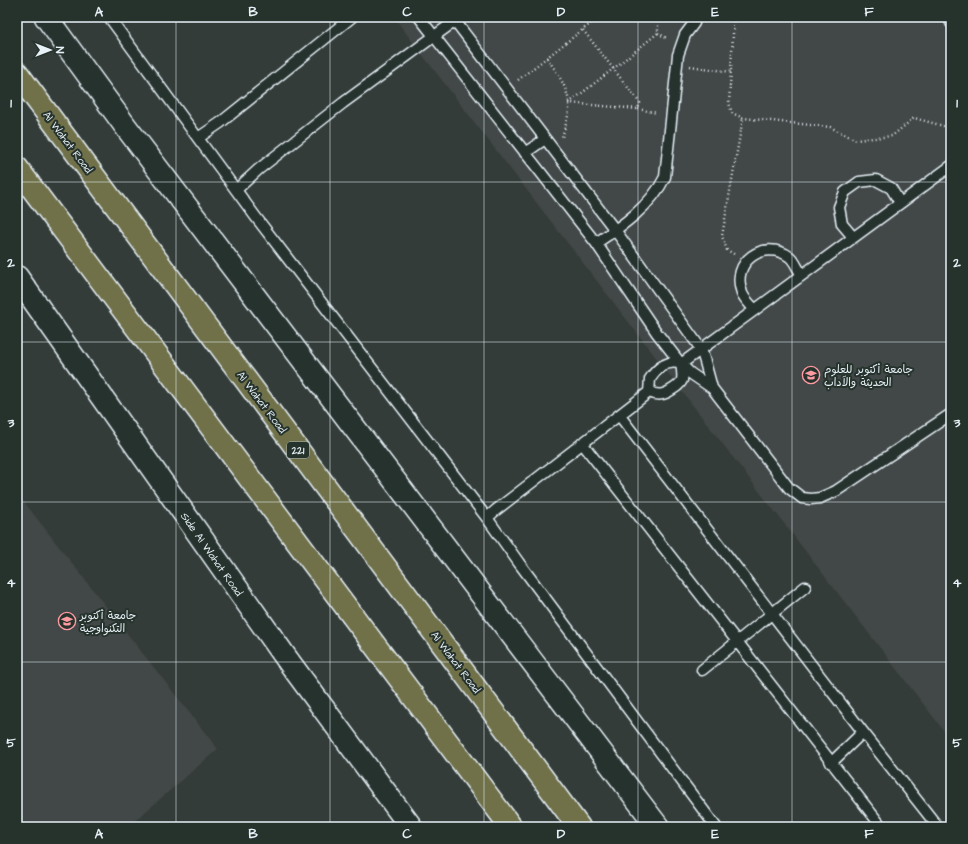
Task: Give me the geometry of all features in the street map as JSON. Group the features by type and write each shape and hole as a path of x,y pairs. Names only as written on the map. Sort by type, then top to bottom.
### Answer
{"highway":[{"name":"Al Wahat Road","path":"17,73 579,827"},
{"path":"17,168 511,827"}],"street":[{"path":"46,17 126,127 658,827"},
{"name":"Side Al Wahat Road","path":"17,278 289,662 411,827"}],"lane":[{"path":"109,17 236,190 487,518 716,827"},
{"path":"198,138 220,123 352,17"},
{"path":"419,17 596,243 657,333 681,364 690,374 712,388 789,488 802,498 820,498 836,491 951,414"},
{"path":"596,243 615,230 651,199 665,177 678,55 685,35 694,23 696,17"},
{"path":"949,17 951,23"},
{"path":"236,190 259,168 433,36 453,19 615,230 700,350 712,388"},
{"path":"525,153 545,139"},
{"path":"681,364 951,166"},
{"path":"853,237 842,224 839,208 845,192 859,182 876,180 891,188 900,203"},
{"path":"755,310 742,294 739,277 745,261 759,251 776,250 791,258 802,275"},
{"path":"487,518 649,392 650,379 663,365 672,361 681,364"},
{"path":"649,392 663,395 678,385 681,382 682,377 681,364"},
{"path":"619,415 938,827"},
{"path":"582,443 882,827"},
{"path":"702,670 805,587"},
{"path":"831,763 863,732"}],"path":[{"path":"507,89 599,17"},
{"path":"569,103 658,33 658,17"},
{"path":"734,17 729,103 732,114 743,118 830,127 856,140 892,136 914,118 951,128"},
{"path":"583,30 640,103 638,109"},
{"path":"546,58 559,74 569,103 568,118 561,139 552,148"},
{"path":"677,64 731,72"},
{"path":"569,103 638,109 671,117"},
{"path":"743,118 722,236 727,250 745,261"}],"shaded area":[{"name":"جامعة أكتوبر للعلوم الحديثة والآداب","path":"394,17 951,17 951,740 417,48"},
{"name":"جامعة أكتوبر التكنواوجية","path":"17,493 218,749 128,827 17,827"}],"place":[{"name":"جامعة أكتوبر للعلوم الحديثة والآداب","path":"811,375"},
{"name":"جامعة أكتوبر التكنواوجية","path":"67,621"}]}
